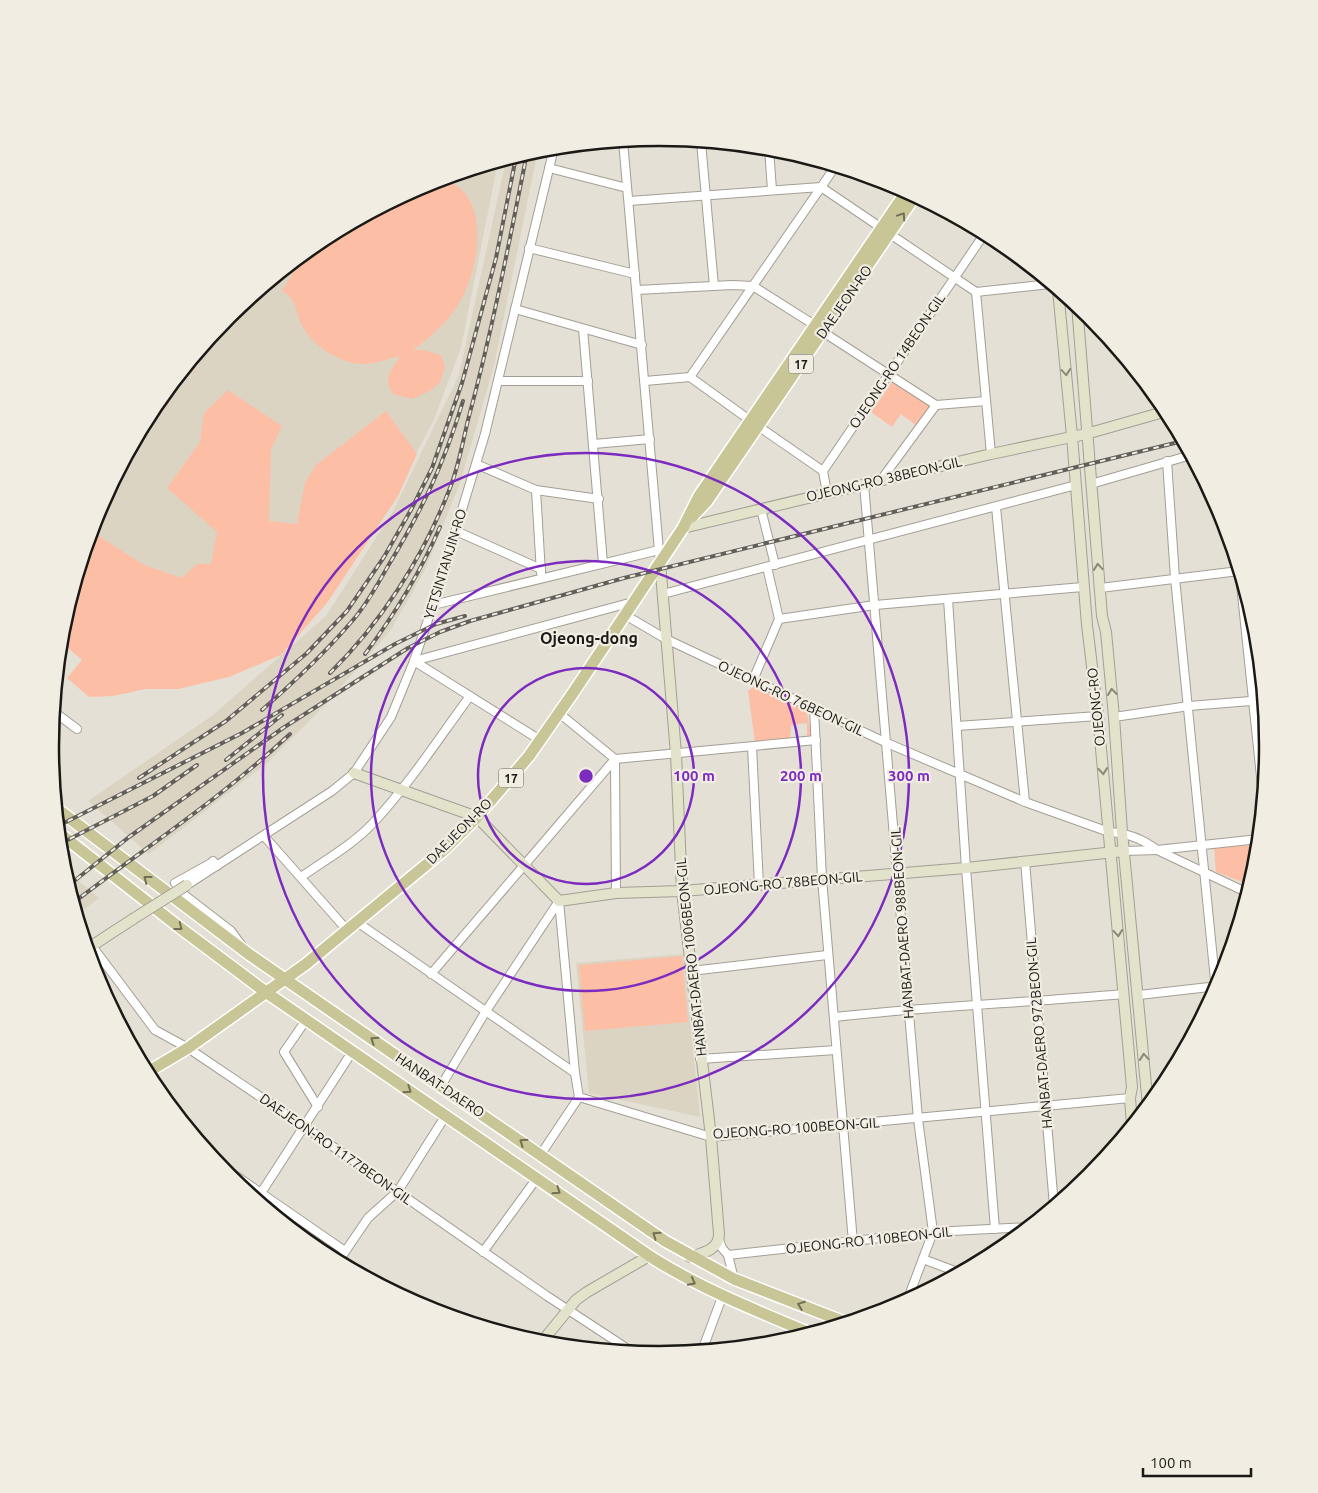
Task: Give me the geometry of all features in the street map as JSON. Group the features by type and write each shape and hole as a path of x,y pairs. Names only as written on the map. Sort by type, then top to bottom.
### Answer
{"main road":[{"name":"DAEJEON-RO","path":"886,232 903,198"},
{"name":"DAEJEON-RO","path":"153,1069 188,1048 285,980 444,850 477,817 540,740 683,528 707,501 754,423 886,232 910,202"},
{"name":"HANBAT-DAERO","path":"63,813 201,920 285,980 690,1257 734,1279 837,1319"},
{"name":"HANBAT-DAERO","path":"66,838 267,993 649,1256 680,1276 801,1329"}],"street":[{"path":"624,148 660,562"},
{"path":"702,148 714,286"},
{"name":"YETSINTANJIN-RO","path":"187,885 332,791 354,773 391,717 414,661 433,605 476,464 552,156"},
{"path":"770,157 772,190"},
{"path":"549,168 627,188"},
{"path":"690,377 831,172"},
{"path":"629,201 821,187 976,292 1042,285"},
{"name":"OJEONG-RO 14BEON-GIL","path":"823,471 980,240"},
{"path":"529,248 635,274"},
{"path":"637,290 753,286 936,405 986,401"},
{"path":"976,292 991,454"},
{"name":"OJEONG-RO","path":"1059,299 1072,436 1083,587 1098,716 1132,1087 1130,1098 1131,1116"},
{"path":"515,309 642,345"},
{"name":"OJEONG-RO","path":"1078,317 1086,434 1114,717 1122,832 1149,1092"},
{"path":"583,329 599,499 603,564"},
{"path":"645,381 690,377 823,471 827,493"},
{"path":"498,381 588,381"},
{"path":"881,480 936,405"},
{"name":"OJEONG-RO 38BEON-GIL","path":"683,528 991,454 1086,434 1157,412"},
{"path":"594,444 650,439"},
{"path":"1091,484 1184,456"},
{"path":"1167,461 1176,578 1216,972"},
{"path":"476,464 536,490 599,499"},
{"name":"HANBAT-DAERO 988BEON-GIL","path":"864,484 918,1119 933,1232 911,1291"},
{"path":"663,594 1076,485"},
{"path":"536,490 541,579"},
{"path":"996,507 1025,802"},
{"path":"753,680 779,619 761,509"},
{"path":"456,531 541,569"},
{"path":"433,605 659,550"},
{"name":"HANBAT-DAERO 1006BEON-GIL","path":"660,562 676,754 682,891 700,1059 711,1137 719,1240"},
{"path":"1100,588 1176,578 1233,574"},
{"path":"779,619 875,605 1083,587"},
{"path":"948,599 966,868 995,1230"},
{"path":"414,661 633,602"},
{"path":"1244,612 1259,756"},
{"name":"OJEONG-RO 76BEON-GIL","path":"625,615 666,639 887,743 1025,802 1109,832 1122,832"},
{"path":"414,661 540,740"},
{"path":"301,877 340,850 373,823 402,789 470,696"},
{"path":"1114,717 1189,706 1257,701"},
{"path":"814,708 827,955 835,1017 841,1124 853,1242"},
{"path":"559,713 615,759 816,740"},
{"path":"60,716 77,729"},
{"path":"957,726 1098,716"},
{"path":"752,746 759,885"},
{"path":"431,974 615,759"},
{"path":"615,759 616,894"},
{"path":"354,773 477,817 559,901 575,1073 579,1097 541,1154"},
{"path":"1122,832 1147,842 1157,850 1242,890"},
{"path":"264,836 347,930"},
{"path":"1124,851 1157,850 1252,840"},
{"name":"OJEONG-RO 78BEON-GIL","path":"559,901 616,894 682,891 966,868 1025,860 1124,851"},
{"name":"HANBAT-DAERO 972BEON-GIL","path":"1025,860 1053,1199"},
{"path":"217,866 214,862 211,862 175,883 183,894 231,931 250,955"},
{"path":"93,945 187,885"},
{"path":"441,1086 486,1012 559,901"},
{"path":"357,922 575,1073"},
{"path":"691,971 827,955"},
{"path":"98,959 155,1030 188,1048"},
{"path":"1139,995 1208,988"},
{"path":"835,1017 908,1009 1036,1002 1123,994"},
{"path":"306,1020 284,1052 318,1107"},
{"name":"DAEJEON-RO 1177BEON-GIL","path":"188,1048 398,1191 567,1310 622,1345"},
{"path":"700,1059 836,1050"},
{"path":"261,1193 352,1052"},
{"name":"OJEONG-RO 100BEON-GIL","path":"579,1097 711,1137 1130,1098"},
{"path":"342,1256 368,1218 398,1191 446,1115"},
{"path":"483,1252 537,1178"},
{"path":"250,1185 345,1251"},
{"name":"OJEONG-RO 110BEON-GIL","path":"728,1255 933,1232 1017,1228"},
{"path":"719,1240 722,1248 728,1255 734,1279"},
{"path":"690,1257 712,1249 719,1240"},
{"path":"547,1336 567,1310 587,1292 649,1256"},
{"path":"923,1259 952,1270"},
{"path":"704,1345 722,1296"}],"shaded area":[{"path":"536,159 494,366 460,483 425,570 391,630 326,704 266,764 149,854 88,801 213,715 326,616 393,511 459,375 504,167"},
{"path":"497,169 461,348 433,422 385,512 84,660 69,637 79,591 104,517 139,446 183,381 208,351 263,295 326,247 394,208 429,192"},
{"path":"453,183 464,192 471,203 475,215 477,243 468,285 454,312 435,333 413,350 424,350 441,355 445,368 440,382 430,391 412,399 393,394 388,383 389,374 400,356 367,364 353,363 336,357 313,340 302,326 294,303 282,290 293,274 291,272 326,247 359,227 429,192"},
{"path":"893,381 931,404 917,426 901,414 892,427 871,412"},
{"path":"228,390 282,426 271,450 269,521 297,524 305,483 316,465 386,411 417,454 398,496 327,603 281,655 229,677 178,689 146,689 113,696 89,697 67,678 82,660 67,647 79,591 98,535 144,565 182,578 197,564 211,564 217,532 167,488 200,442 204,413"},
{"path":"169,401 170,402 157,418 160,413"},
{"path":"753,687 806,708 811,734 807,737 807,723 791,725 790,738 755,742 748,691"},
{"path":"1251,845 1244,883 1216,872 1214,847"},
{"path":"73,876 99,898 82,911"},
{"path":"683,954 700,1117 589,1093 576,963"},
{"path":"682,956 688,1022 585,1031 579,965"}],"railway":[{"path":"330,673 366,633 398,589 426,542 438,518 451,484 460,457 477,387 525,162"},
{"path":"139,778 226,721 307,653 347,611 384,557 432,468 462,383 496,258 515,165"},
{"path":"262,710 320,656 368,601 431,486 456,424 463,401"},
{"path":"74,881 129,837 283,728 408,648 440,632 470,621 624,578 1177,443"},
{"path":"365,654 387,624 406,593 440,527"},
{"path":"64,823 242,733 395,644 436,624 465,616"},
{"path":"226,760 282,715"},
{"path":"78,899 238,779 290,734"},
{"path":"66,841 153,796 197,765"}],"district":[{"name":"Ojeong-dong","path":"589,638"}]}
